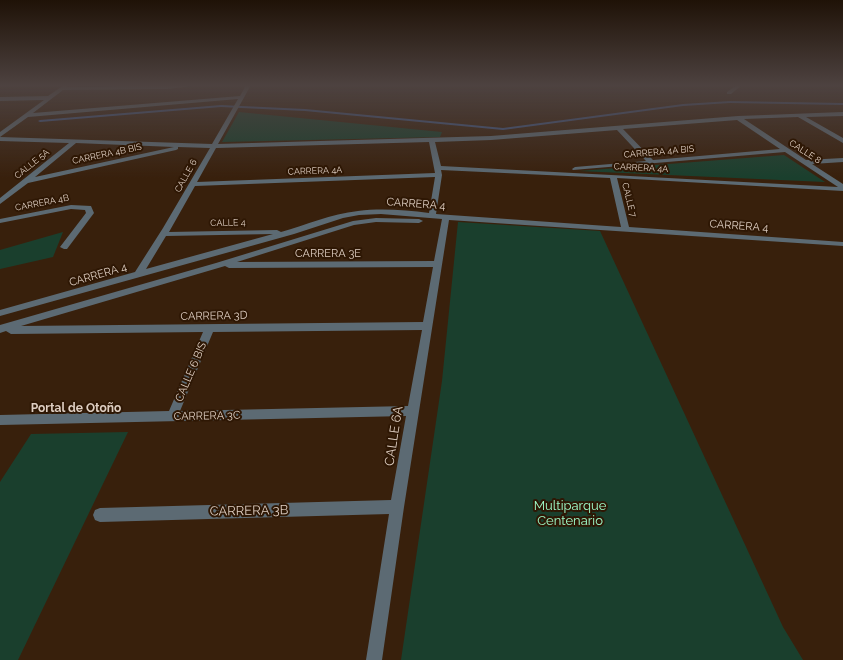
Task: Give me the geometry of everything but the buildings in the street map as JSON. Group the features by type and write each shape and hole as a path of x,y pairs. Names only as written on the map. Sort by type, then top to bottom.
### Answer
{"street":[{"path":"1,134 27,116"},
{"name":"CALLE 6","path":"138,275 165,234 212,146 230,116"},
{"path":"0,139 212,146 432,140 491,138 781,116"},
{"path":"798,116 843,141"},
{"name":"CALLE 8","path":"738,118 843,188"},
{"path":"619,128 651,162"},
{"path":"833,135 843,134"},
{"path":"432,140 438,172 432,216"},
{"name":"CALLE 5A","path":"0,202 76,141"},
{"name":"CARRERA 4B BIS","path":"26,181 191,145"},
{"name":"CARRERA 4A BIS","path":"535,172 785,150"},
{"path":"804,162 843,160"},
{"name":"CARRERA 4A","path":"191,184 438,172 535,172 843,188"},
{"name":"CALLE 7","path":"613,176 626,229"},
{"name":"CARRERA 4B","path":"0,221 71,207 81,206 88,208 90,213 64,247"},
{"name":"CARRERA 4","path":"0,314 291,232 332,218 386,212 432,216 445,219"},
{"name":"CARRERA 4","path":"0,330 219,265 353,223 376,220 445,219 626,229 843,244"},
{"name":"CALLE 6A","path":"374,660 397,507 445,219"},
{"name":"CALLE 4","path":"165,234 291,232"},
{"name":"CARRERA 3E","path":"219,265 437,264"},
{"name":"CARRERA 3D","path":"0,330 427,326"},
{"name":"CALLE 6 BIS","path":"172,416 210,328"},
{"name":"CARRERA 3C","path":"0,420 413,411"},
{"name":"CARRERA 3B","path":"100,514 397,507"}],"green space":[{"path":"237,116 278,116 442,132 440,137 222,142"},
{"path":"784,155 825,182 579,171"},
{"name":"Multiparque Centenario","path":"458,222 600,231 783,627 803,660 401,660 442,381"},
{"path":"63,232 53,257 0,269 0,250"},
{"path":"128,432 18,660 0,660 0,482 31,434"}],"waterway":[{"path":"40,121 103,116"},
{"path":"365,116 503,129 602,116"}],"district":[{"name":"Portal de Otoño","path":"76,408"}]}
